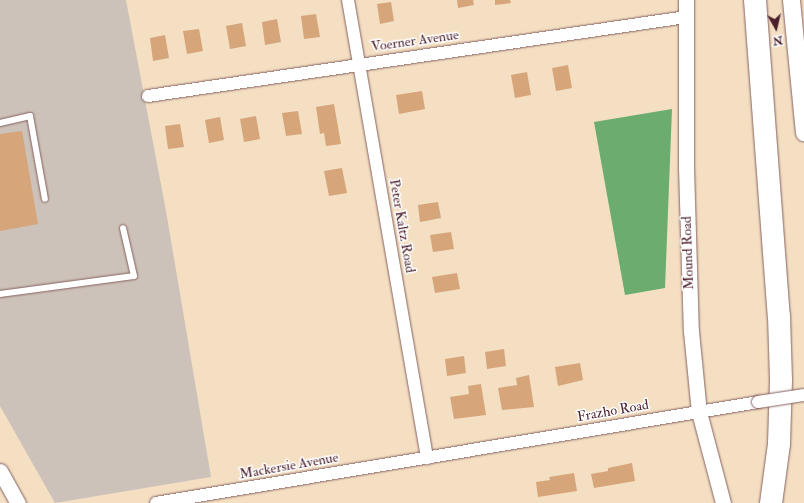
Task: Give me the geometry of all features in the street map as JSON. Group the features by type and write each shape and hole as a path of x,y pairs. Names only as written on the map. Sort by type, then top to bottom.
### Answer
{"highway":[{"path":"755,0 779,316 781,380 779,444 771,503"}],"main road":[{"path":"791,0 804,132"}],"street":[{"name":"Peter Kaltz Road","path":"348,0 427,458"},
{"name":"Mound Road","path":"686,0 686,167 688,280 691,331 699,412 723,503"},
{"name":"Voerner Avenue","path":"148,96 686,17"},
{"name":"Frazho Road","path":"427,458 804,395"},
{"name":"Mackersie Avenue","path":"156,503 195,500 427,458"},
{"path":"0,471 18,503"}],"lane":[{"path":"0,123 30,116 45,199"},
{"path":"0,294 134,276 123,228"}],"shaded area":[{"path":"0,0 126,0 166,211 211,477 55,503 0,406"}],"green space":[{"path":"672,109 665,288 625,295 594,122"}],"building":[{"path":"457,0 473,0 474,5 458,8"},
{"path":"495,0 510,0 511,3 495,5"},
{"path":"391,2 394,21 380,24 377,4"},
{"path":"316,14 320,37 304,39 301,16"},
{"path":"277,19 281,42 265,45 262,22"},
{"path":"242,23 246,46 230,49 226,26"},
{"path":"199,29 203,51 187,54 183,31"},
{"path":"165,35 169,58 153,61 150,38"},
{"path":"568,65 572,88 556,91 552,68"},
{"path":"527,72 531,95 515,98 511,75"},
{"path":"422,91 425,109 399,114 396,95"},
{"path":"334,104 341,144 326,146 324,133 320,134 316,107"},
{"path":"298,111 302,134 286,136 282,113"},
{"path":"256,116 260,139 244,142 240,119"},
{"path":"220,117 224,140 209,143 205,120"},
{"path":"180,124 184,147 168,149 165,126"},
{"path":"22,131 38,224 0,231 0,134"},
{"path":"342,168 347,193 329,196 324,171"},
{"path":"438,202 441,218 420,222 418,205"},
{"path":"451,232 454,249 433,252 430,235"},
{"path":"457,273 460,289 435,293 432,277"},
{"path":"504,349 506,366 487,369 485,352"},
{"path":"464,356 466,373 447,376 445,359"},
{"path":"580,363 583,380 558,386 555,367"},
{"path":"529,375 534,407 502,410 498,388 517,385 516,378"},
{"path":"481,384 486,415 454,419 450,397 469,394 468,386"},
{"path":"632,463 635,481 594,488 591,474 608,471 608,468"},
{"path":"574,473 577,491 538,497 536,482 550,480 549,477"}]}
